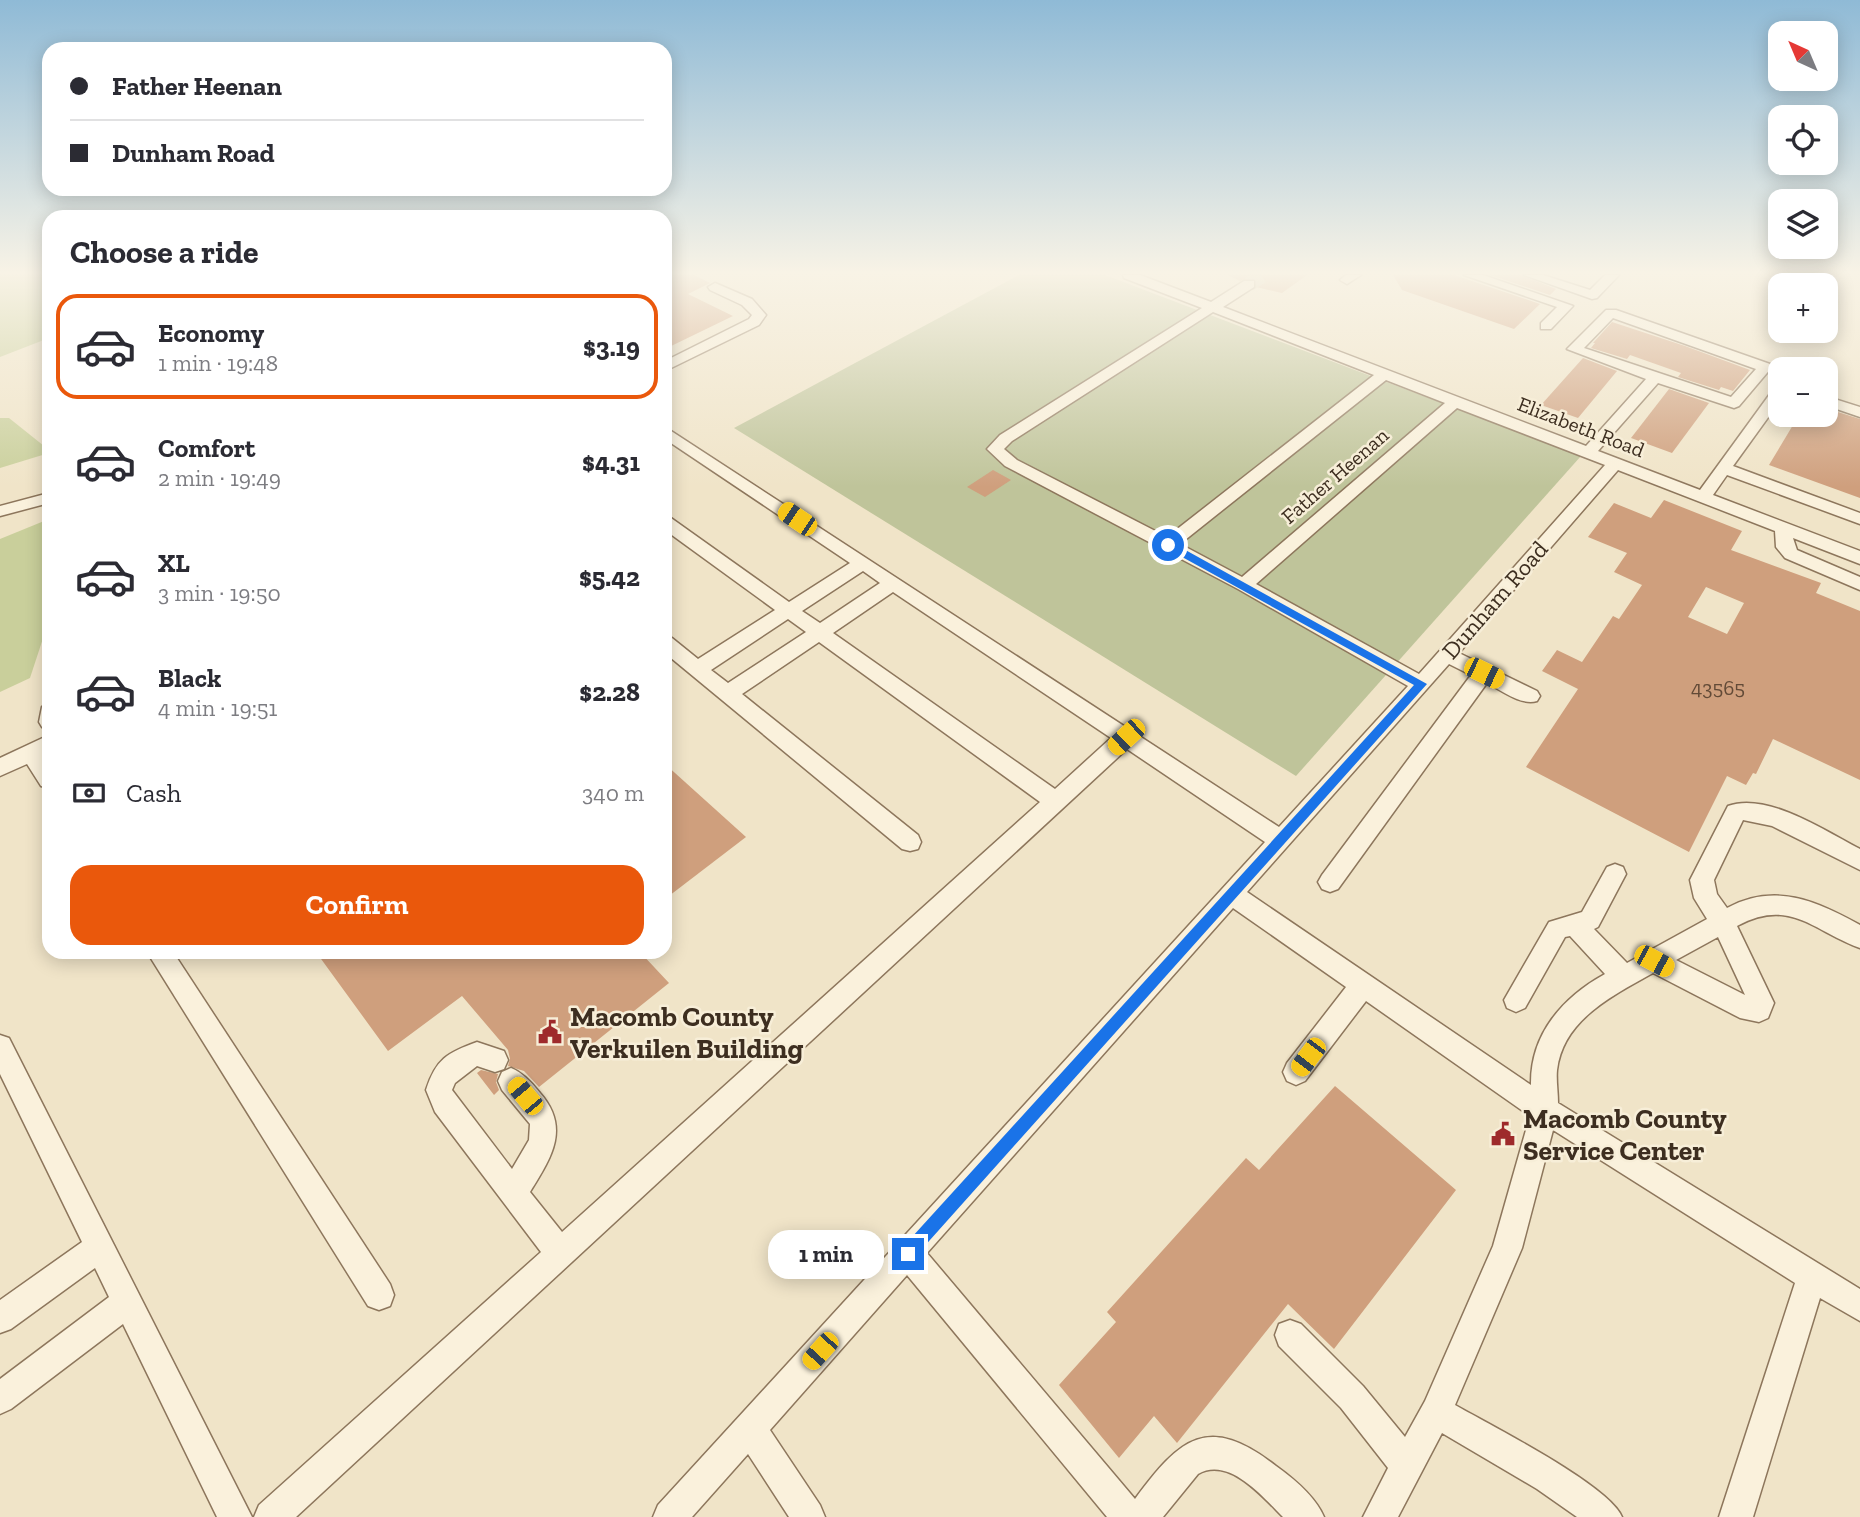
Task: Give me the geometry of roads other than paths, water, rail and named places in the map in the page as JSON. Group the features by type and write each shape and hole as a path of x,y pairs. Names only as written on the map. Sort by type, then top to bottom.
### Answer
{"street":[{"path":"672,363 707,346"},
{"path":"1154,346 1006,438 995,449 1011,463 1244,585 1421,684"},
{"name":"Elizabeth Road","path":"1315,346 1860,558"},
{"path":"1577,346 1574,349 1734,403 1765,367 1705,346"},
{"path":"1168,545 1387,373"},
{"path":"1589,453 1655,377"},
{"name":"Father Heenan","path":"1244,585 1456,401"},
{"path":"1838,404 1860,412"},
{"path":"1703,497 1768,406"},
{"path":"672,437 1279,839"},
{"name":"Dunham Road","path":"670,1517 1421,684 1616,463"},
{"path":"1723,468 1860,519"},
{"path":"0,511 42,500"},
{"path":"672,527 1055,801"},
{"path":"1783,528 1786,547 1791,554 1860,584"},
{"path":"697,669 863,562"},
{"path":"727,694 894,583"},
{"path":"672,649 910,842"},
{"path":"1447,655 1530,696"},
{"path":"1329,882 1484,673"},
{"path":"271,1517 1126,737"},
{"path":"0,768 40,748"},
{"path":"1654,961 1749,1010 1759,1010 1761,1003 1724,923 1706,898 1702,880 1736,812 1742,809 1775,818 1860,860"},
{"path":"1516,1000 1557,929 1590,920 1615,874"},
{"path":"1231,894 1545,1110 1860,1306"},
{"path":"1380,1517 1436,1412 1507,1248 1545,1110 1544,1070 1550,1048 1561,1027 1589,996 1762,904 1783,902 1803,907 1860,937"},
{"path":"1574,924 1624,977"},
{"path":"163,959 379,1295"},
{"path":"1296,1072 1362,986"},
{"path":"0,1047 235,1517"},
{"path":"495,1060 477,1054 460,1060 444,1075 439,1090 444,1103 560,1253"},
{"path":"512,1081 538,1112 545,1126 543,1141 513,1192"},
{"path":"0,1318 100,1247"},
{"path":"908,1254 1129,1517"},
{"path":"1736,1517 1812,1277"},
{"path":"0,1398 127,1302"},
{"path":"1290,1335 1352,1397 1407,1466"},
{"path":"1436,1412 1549,1477 1605,1517"},
{"path":"750,1428 808,1517"},
{"path":"1142,1517 1186,1461 1205,1452 1227,1454 1256,1469 1307,1517"}],"place":[{"name":"Macomb County Verkuilen Building","path":"550,1032"},
{"name":"Macomb County Service Center","path":"1503,1134"}]}
